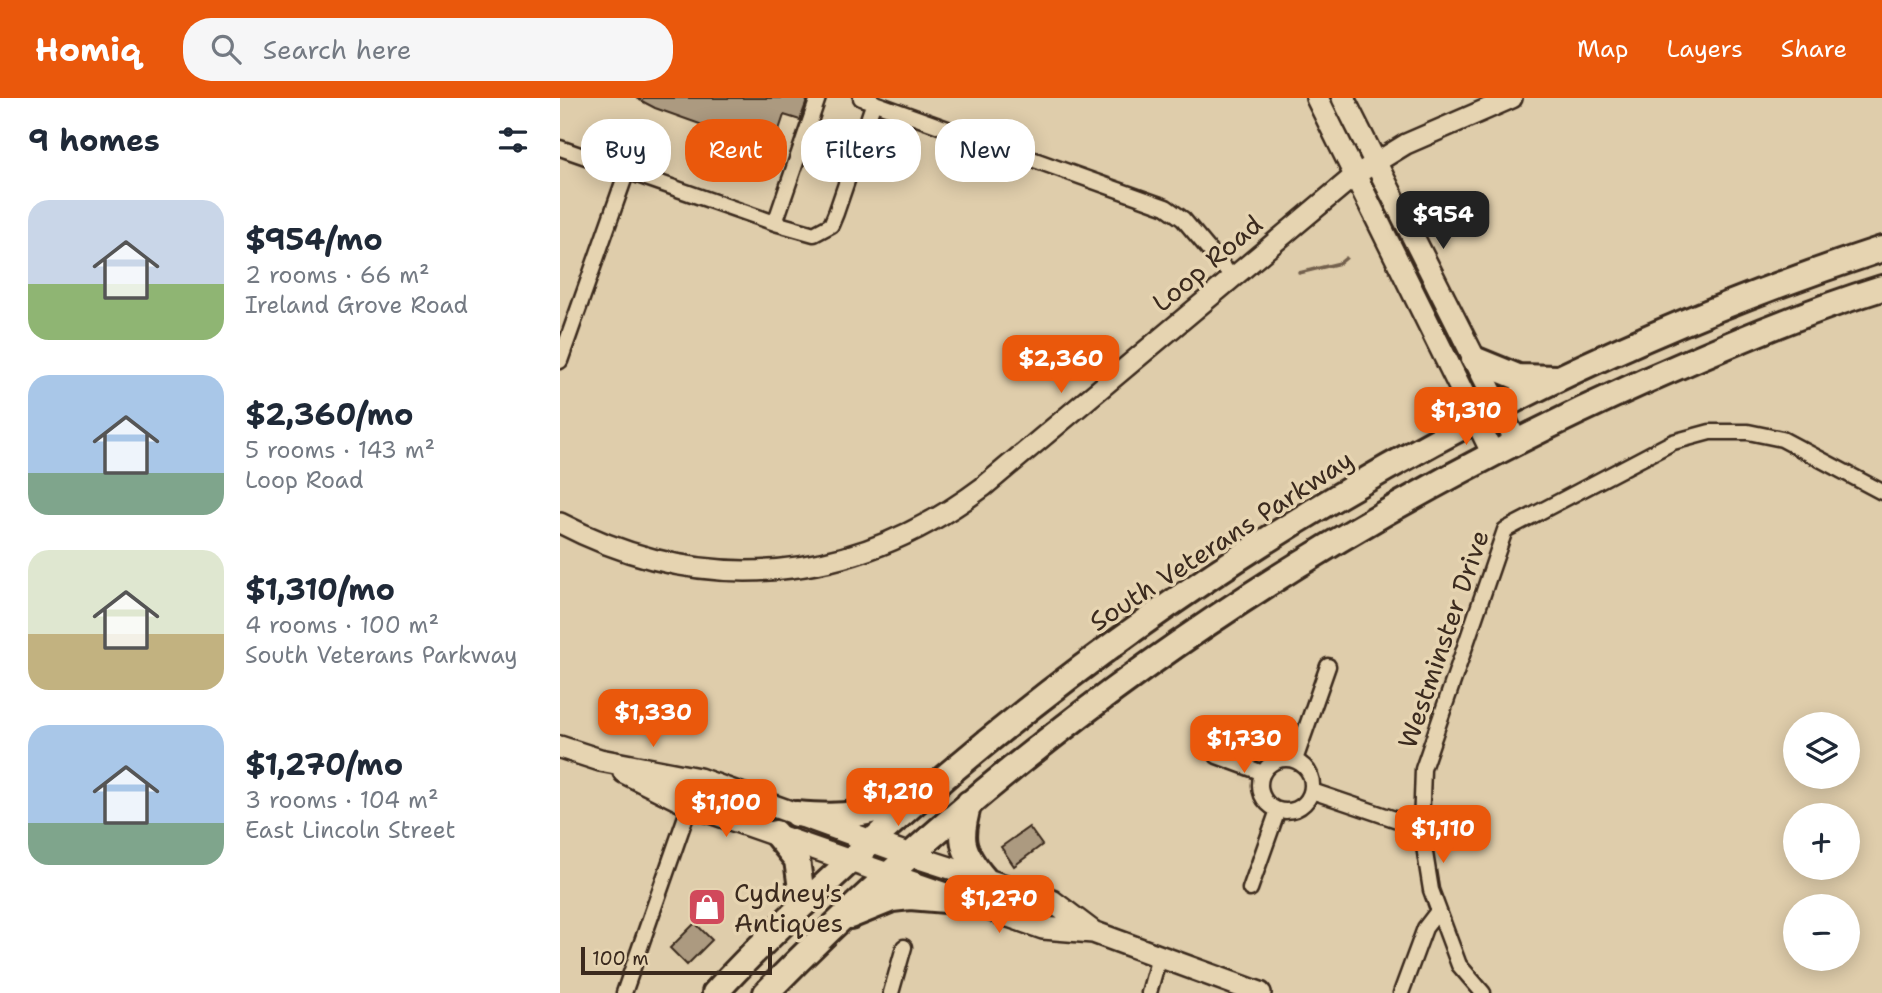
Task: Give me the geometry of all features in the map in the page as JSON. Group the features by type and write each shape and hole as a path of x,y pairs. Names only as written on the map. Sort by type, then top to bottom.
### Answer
{"highway":[{"name":"South Veterans Parkway","path":"715,993 803,904 927,790 1062,681 1167,604 1302,518 1488,415 1562,378 1735,303 1882,249"},
{"path":"766,993 836,921 969,803 1104,694 1235,604 1397,504 1516,441 1708,353 1882,288"},
{"path":"1474,359 1518,377 1562,378"},
{"path":"796,814 844,818 864,815 927,790"},
{"path":"969,803 962,843 970,862 984,878"},
{"path":"775,833 797,860 803,904"},
{"path":"836,921 892,899 923,896 970,902"}],"main road":[{"path":"1317,98 1354,176 1488,415 1516,441"},
{"path":"1343,98 1474,359 1488,415 1493,454"},
{"path":"560,747 600,760 699,779 910,855 1052,901 1093,932"},
{"path":"600,760 690,805 1043,928 1093,932 1260,993"}],"street":[{"path":"775,223 818,98"},
{"name":"Loop Road","path":"560,523 637,555 708,569 789,569 824,564 878,547 933,521 983,487 1354,176 1406,144 1512,98"},
{"path":"658,182 814,234 831,225 867,100 1166,207 1189,225 1232,277"},
{"path":"560,148 581,155"},
{"path":"560,361 623,182"},
{"name":"Westminster Drive","path":"1483,993 1459,965 1426,874 1421,828 1423,769 1430,742 1469,639 1499,541 1510,526 1673,442 1710,432 1748,432 1782,439 1882,492"},
{"path":"1295,760 1328,666"},
{"path":"1217,756 1263,773"},
{"path":"1295,760 1307,769 1312,791 1303,805 1286,811 1278,810 1264,799 1261,790 1263,773 1273,762 1295,760"},
{"path":"624,993 699,779"},
{"path":"1312,791 1421,828"},
{"path":"1250,889 1278,810"},
{"path":"1401,993 1425,928 1438,911"},
{"path":"891,993 904,947"},
{"path":"1149,993 1159,957"}],"building":[{"path":"636,98 808,98 800,120 784,115 783,119 686,119"},
{"path":"1029,827 1042,845 1014,866 1001,847"},
{"path":"695,923 712,940 687,965 670,948"}],"waterway":[{"path":"1299,273 1340,263 1346,258"}],"place":[{"name":"Cydney's Antiques","path":"707,907"}]}
